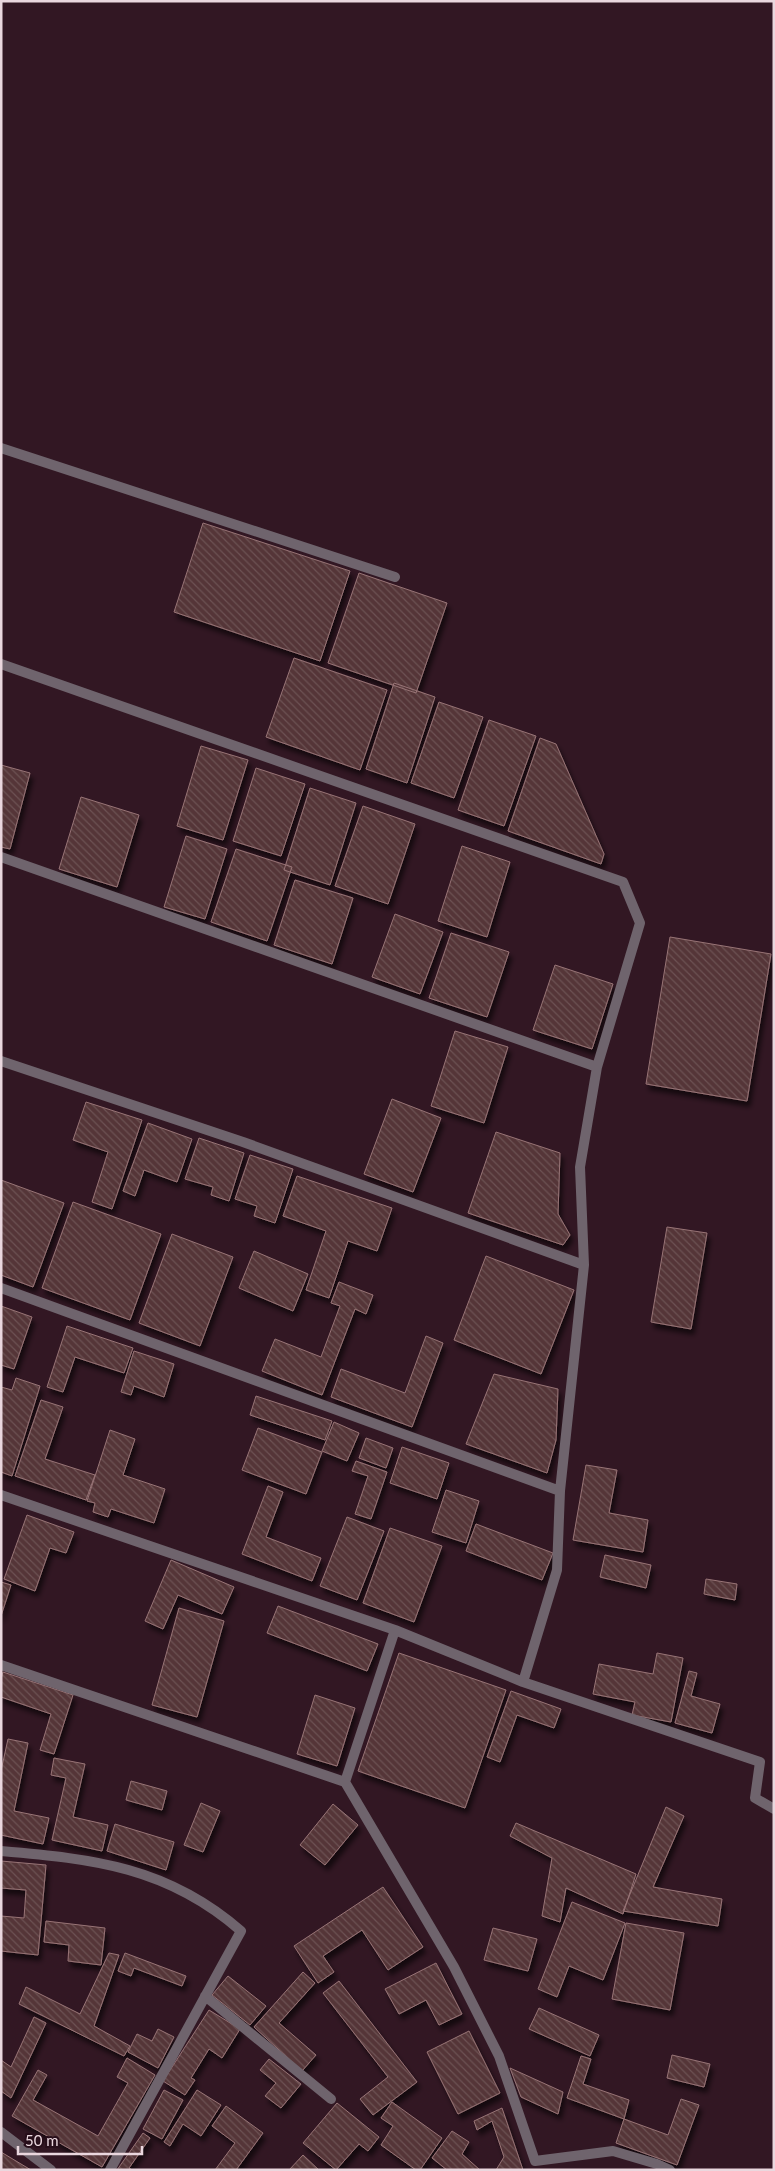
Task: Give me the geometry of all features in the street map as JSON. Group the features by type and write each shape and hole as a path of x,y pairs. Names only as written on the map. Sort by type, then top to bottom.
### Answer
{"street":[{"path":"1,448 395,577"},
{"path":"1,664 623,882 640,923 597,1067 580,1167 584,1265 560,1490 557,1570 523,1682"},
{"path":"1,857 597,1067"},
{"path":"1,1061 243,1142 584,1265"},
{"path":"1,1288 560,1490"},
{"path":"1,1495 395,1630 523,1682 760,1762 756,1798 774,1809"},
{"path":"345,1782 395,1630"},
{"path":"1,1665 345,1782 454,1967 498,2056 535,2165 613,2151 658,2164 670,2170"},
{"path":"1,1851 73,1857 133,1871 178,1887 220,1913 241,1931 110,2170"},
{"path":"205,1996 331,2099"},
{"path":"1,2132 51,2170"}],"building":[{"path":"203,523 350,571 320,661 174,612"},
{"path":"359,573 447,603 416,693 328,663"},
{"path":"294,658 387,690 360,770 266,737"},
{"path":"394,683 435,697 407,783 366,769"},
{"path":"439,702 483,717 454,798 411,783"},
{"path":"489,720 536,736 504,826 458,810"},
{"path":"540,738 556,744 604,854 601,864 508,831"},
{"path":"201,746 248,760 223,840 177,826"},
{"path":"1,765 30,773 10,849 1,847"},
{"path":"256,768 305,784 281,856 233,841"},
{"path":"310,788 356,803 330,885 284,870"},
{"path":"81,797 139,815 117,887 59,869"},
{"path":"363,806 415,824 388,904 335,886"},
{"path":"186,836 227,849 205,919 164,907"},
{"path":"462,846 510,862 487,937 438,921"},
{"path":"236,849 292,867 267,941 211,922"},
{"path":"295,880 353,898 332,964 274,945"},
{"path":"395,914 443,932 420,994 372,977"},
{"path":"451,933 509,952 487,1017 429,998"},
{"path":"670,937 771,954 747,1101 646,1084"},
{"path":"555,965 613,984 592,1049 533,1030"},
{"path":"455,1031 508,1047 484,1123 431,1106"},
{"path":"392,1099 441,1118 413,1192 364,1174"},
{"path":"86,1102 142,1120 112,1209 92,1202 108,1152 73,1140"},
{"path":"148,1123 192,1139 177,1182 144,1170 135,1196 123,1191"},
{"path":"496,1132 560,1153 558,1214 570,1235 563,1245 468,1213"},
{"path":"199,1138 244,1153 229,1201 211,1195 213,1187 185,1179"},
{"path":"250,1155 293,1169 275,1223 254,1216 257,1206 235,1199"},
{"path":"297,1176 392,1208 377,1251 348,1241 329,1298 306,1290 326,1231 283,1216"},
{"path":"1,1180 64,1203 33,1287 1,1275"},
{"path":"73,1202 161,1234 130,1320 42,1288"},
{"path":"667,1227 707,1233 691,1329 651,1322"},
{"path":"172,1234 233,1257 200,1346 139,1323"},
{"path":"254,1251 308,1274 293,1311 239,1288"},
{"path":"486,1256 574,1290 541,1374 454,1340"},
{"path":"339,1282 373,1295 366,1314 355,1309 322,1395 262,1371 275,1339 321,1357 340,1306 331,1303"},
{"path":"1,1306 32,1317 14,1369 1,1365"},
{"path":"67,1326 133,1348 124,1373 75,1357 63,1392 47,1387"},
{"path":"426,1336 443,1343 412,1427 331,1397 341,1369 405,1393"},
{"path":"134,1351 174,1364 164,1397 134,1386 131,1395 121,1392"},
{"path":"494,1374 558,1389 556,1440 547,1473 466,1444"},
{"path":"16,1378 40,1386 12,1476 1,1472 1,1387 12,1390"},
{"path":"256,1396 332,1421 325,1440 250,1415"},
{"path":"41,1400 63,1407 45,1459 95,1475 86,1500 15,1476"},
{"path":"334,1422 359,1433 347,1461 322,1451"},
{"path":"258,1428 322,1452 306,1494 242,1470"},
{"path":"110,1430 135,1439 123,1475 165,1489 154,1523 111,1509 108,1517 93,1512 95,1503 87,1501"},
{"path":"366,1438 393,1448 386,1468 359,1458"},
{"path":"402,1447 449,1463 437,1499 390,1483"},
{"path":"356,1461 387,1472 371,1519 355,1514 368,1476 352,1471"},
{"path":"586,1465 617,1470 609,1513 648,1520 643,1552 573,1540"},
{"path":"268,1486 283,1492 266,1537 321,1558 312,1581 242,1554"},
{"path":"446,1490 479,1501 466,1543 432,1532"},
{"path":"27,1515 74,1532 66,1553 50,1548 35,1591 4,1579"},
{"path":"347,1517 384,1531 357,1600 320,1586"},
{"path":"476,1524 553,1553 542,1580 466,1551"},
{"path":"390,1528 442,1546 414,1622 363,1603"},
{"path":"605,1555 651,1565 646,1588 600,1577"},
{"path":"171,1560 234,1587 222,1614 178,1595 163,1629 145,1621"},
{"path":"706,1579 737,1584 735,1600 704,1594"},
{"path":"1,1582 11,1585 1,1616"},
{"path":"278,1606 378,1644 367,1671 267,1633"},
{"path":"179,1608 224,1621 197,1717 152,1705"},
{"path":"399,1653 506,1690 465,1808 358,1771"},
{"path":"657,1653 683,1658 671,1722 632,1715 635,1702 593,1694 599,1664 653,1674"},
{"path":"689,1671 697,1673 691,1696 720,1704 712,1733 675,1723"},
{"path":"3,1672 73,1695 54,1754 40,1750 51,1714 1,1697"},
{"path":"511,1691 561,1709 554,1728 517,1715 500,1762 487,1757"},
{"path":"315,1695 355,1708 337,1766 297,1754"},
{"path":"8,1739 28,1743 14,1811 49,1818 43,1844 1,1835 1,1771"},
{"path":"54,1758 85,1764 73,1817 108,1825 102,1851 52,1840 66,1778 51,1775"},
{"path":"131,1781 167,1791 162,1810 126,1800"},
{"path":"201,1803 220,1811 203,1852 184,1845"},
{"path":"333,1804 358,1825 325,1865 300,1845"},
{"path":"666,1807 684,1816 653,1887 722,1899 718,1926 623,1911"},
{"path":"516,1823 636,1874 623,1914 566,1888 560,1922 542,1916 552,1858 510,1836"},
{"path":"115,1824 174,1842 166,1870 107,1851"},
{"path":"1,1861 46,1865 38,1955 1,1951 1,1916 24,1918 26,1890 1,1888"},
{"path":"383,1887 423,1947 388,1970 362,1930 323,1956 334,1972 318,1983 294,1946"},
{"path":"572,1902 625,1923 603,1980 569,1966 557,1997 538,1989"},
{"path":"46,1921 105,1928 101,1965 68,1961 69,1945 44,1942"},
{"path":"626,1923 684,1933 670,2010 612,1999"},
{"path":"493,1928 537,1939 528,1971 484,1960"},
{"path":"109,1953 119,1955 94,2026 130,2046 124,2056 19,2004 26,1987 80,2014"},
{"path":"125,1953 186,1976 182,1986 134,1968 131,1976 118,1971"},
{"path":"436,1963 462,2014 439,2025 426,2000 399,2014 385,1989"},
{"path":"303,1972 315,1983 279,2023 316,2055 302,2071 254,2027"},
{"path":"228,1976 266,2006 250,2025 212,1995"},
{"path":"339,1981 417,2082 373,2115 360,2099 388,2077 323,1993"},
{"path":"539,2008 599,2035 590,2056 529,2029"},
{"path":"209,2010 240,2029 222,2058 209,2049 191,2078 195,2080 185,2095 163,2081"},
{"path":"34,2017 46,2023 11,2098 1,2091 1,2060 11,2067"},
{"path":"158,2029 174,2037 158,2068 128,2052 137,2034 152,2041"},
{"path":"469,2031 500,2093 458,2114 427,2052"},
{"path":"672,2055 710,2064 704,2087 667,2078"},
{"path":"581,2056 591,2059 583,2084 629,2100 624,2119 567,2098"},
{"path":"127,2058 155,2075 102,2167 12,2116 38,2070 47,2075 33,2100 98,2136 128,2083 117,2077"},
{"path":"269,2059 301,2084 281,2108 265,2096 276,2083 260,2070"},
{"path":"510,2068 563,2092 558,2114 521,2097"},
{"path":"164,2090 183,2100 162,2139 143,2129"},
{"path":"197,2090 221,2105 201,2136 183,2124 170,2146 164,2142"},
{"path":"681,2099 699,2105 677,2165 616,2143 624,2119 668,2135"},
{"path":"392,2102 442,2138 420,2170 416,2170 381,2145 393,2126 381,2118"},
{"path":"337,2103 379,2137 368,2151 359,2144 336,2170 303,2143"},
{"path":"226,2106 263,2133 236,2170 215,2170 235,2143 212,2126"},
{"path":"502,2108 523,2170 496,2170 504,2157 492,2121 477,2130 474,2121"},
{"path":"452,2131 469,2142 462,2154 480,2170 447,2170 432,2158"},
{"path":"143,2133 150,2138 129,2168 132,2170 117,2170"},
{"path":"1,2152 31,2170 1,2170"},
{"path":"303,2155 319,2170 289,2170"}]}
